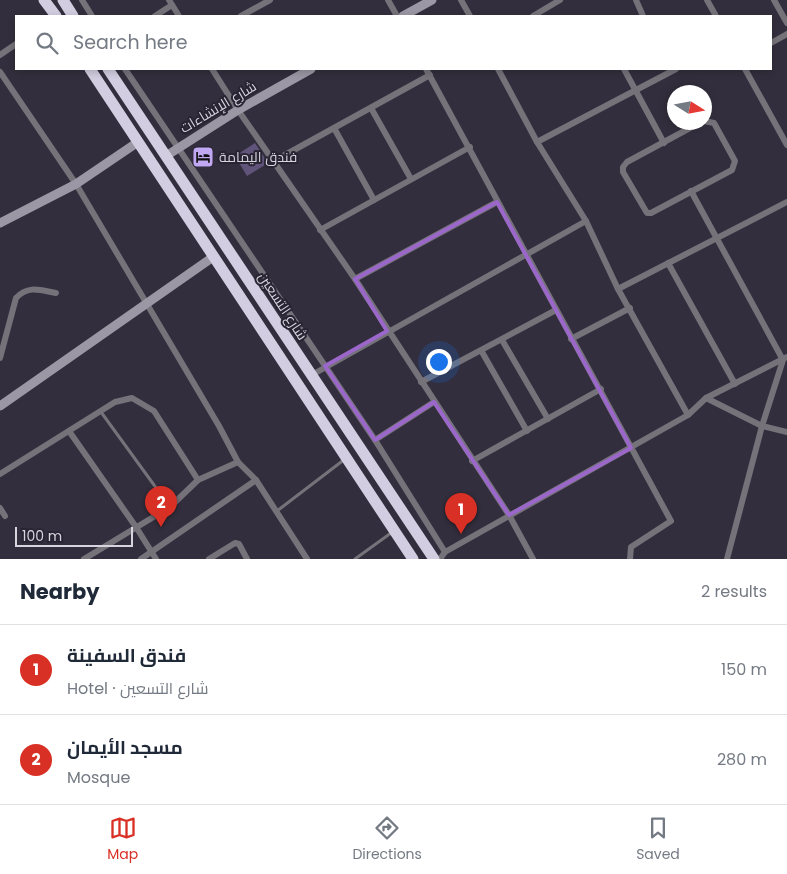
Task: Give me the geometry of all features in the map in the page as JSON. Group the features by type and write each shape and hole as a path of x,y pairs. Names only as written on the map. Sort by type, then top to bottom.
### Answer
{"highway":[{"path":"44,0 55,15"},
{"path":"63,0 72,15"},
{"path":"91,70 412,559"},
{"name":"شارع التسعين","path":"109,70 310,376 434,559"},
{"path":"153,167 166,156"}],"street":[{"path":"82,0 91,15"},
{"path":"388,0 396,15"},
{"path":"405,15 432,0"},
{"path":"462,0 470,15"},
{"path":"535,15 560,0"},
{"path":"636,0 643,15"},
{"path":"707,0 715,15"},
{"path":"774,0 787,23"},
{"path":"243,15 266,1"},
{"path":"156,15 171,2 178,15"},
{"path":"772,42 787,34"},
{"path":"0,55 15,45"},
{"path":"126,70 325,366 445,552"},
{"path":"213,70 354,279 509,515 533,559"},
{"name":"شارع الإنشاءات","path":"166,156 238,110 309,70"},
{"path":"427,70 470,146 497,202 528,253 571,338 602,389 631,448 672,521 631,547 630,559"},
{"path":"499,70 537,142 586,221 618,289 688,415"},
{"path":"625,70 664,143"},
{"path":"537,142 674,70"},
{"path":"746,70 787,145"},
{"path":"0,72 76,184 238,462 256,480 307,559"},
{"path":"274,161 430,75"},
{"path":"371,108 411,179"},
{"path":"687,130 626,162 622,167 623,172 647,213 651,213 735,166 735,161 712,122"},
{"path":"334,128 374,200"},
{"path":"0,223 76,184 138,142"},
{"path":"320,230 470,146"},
{"path":"691,191 785,359 762,426 727,559"},
{"path":"354,279 497,202"},
{"path":"618,289 787,202"},
{"path":"310,376 387,331 586,221"},
{"path":"0,406 213,257"},
{"path":"668,263 735,384"},
{"path":"0,358 3,334 16,298 22,291 30,288 56,293"},
{"path":"571,338 630,308"},
{"path":"421,382 482,352 556,310"},
{"path":"502,340 548,419"},
{"path":"482,352 527,431"},
{"path":"440,559 445,552 688,415 706,398 785,359"},
{"path":"472,461 602,389"},
{"path":"0,474 100,411 123,399 132,398 154,412 198,480"},
{"path":"706,398 762,426 787,432"},
{"path":"374,440 434,402"},
{"path":"69,431 156,559"},
{"path":"84,559 170,507 198,480 238,462"},
{"path":"141,559 256,480"},
{"path":"0,508 5,516"},
{"path":"209,559 236,543 247,559"}],"lane":[{"path":"100,411 170,507"},
{"path":"277,512 346,458"},
{"path":"355,559 394,531"}],"highlighted area":[{"path":"497,202 631,448 509,515 434,402 375,440 325,366 387,331 355,279"}],"building":[{"path":"255,143 268,163 247,176 235,156"}],"place":[{"name":"فندق اليمامة","path":"203,157"},
{"name":"مسجد الأيمان","path":"161,527"},
{"name":"فندق السفينة","path":"461,534"}]}
